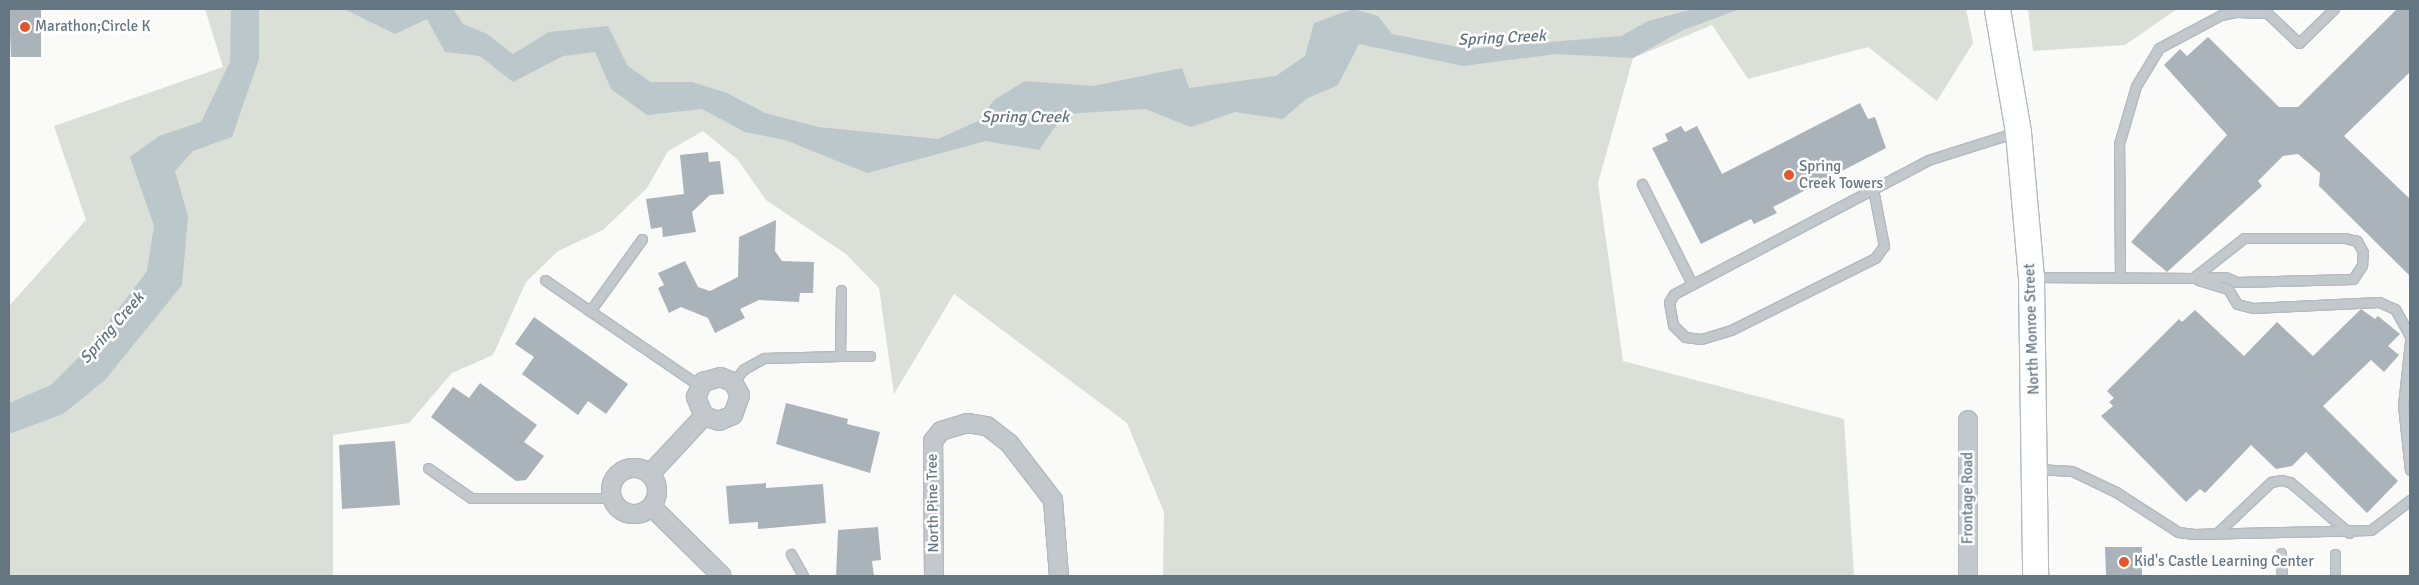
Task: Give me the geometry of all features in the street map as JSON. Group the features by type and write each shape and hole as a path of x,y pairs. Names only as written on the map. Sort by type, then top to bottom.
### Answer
{"street":[{"name":"North Monroe Street","path":"1997,9 2018,132 2031,277 2035,576"},
{"path":"713,377 733,382 740,395 733,416 719,421 704,416 696,397 700,386 713,377"},
{"path":"650,474 704,416"},
{"name":"Frontage Road","path":"1968,420 1968,576"},
{"name":"North Pine Tree","path":"934,576 933,441 942,431 967,423 987,426 1009,443 1053,500 1059,576"},
{"path":"635,468 650,474 657,488 652,507 644,513 627,514 611,498 612,484 621,472 635,468"},
{"path":"652,507 722,576"}],"lane":[{"path":"2120,278 2119,144 2126,112 2149,62 2170,40 2221,14 2268,11 2299,43 2334,9"},
{"path":"1873,189 1883,228 1884,246 1875,258 1731,330 1701,340 1685,337 1669,314 1674,294 1692,284 1928,160 2018,132"},
{"path":"1642,184 1692,284"},
{"path":"2031,277 2120,278 2193,278 2225,277 2236,282 2353,278 2362,265 2362,252 2357,241 2345,238 2244,238 2193,278"},
{"path":"590,311 642,239"},
{"path":"2193,278 2228,289 2237,304 2254,308 2378,302 2395,308 2410,336"},
{"path":"545,280 700,386"},
{"path":"840,356 841,290"},
{"path":"2410,342 2403,405 2410,470"},
{"path":"733,382 744,368 764,358 870,356"},
{"path":"428,468 470,498 611,498"},
{"path":"2035,469 2072,472 2092,480 2178,532 2216,534 2348,533 2371,530 2410,500"},
{"path":"2216,534 2271,482 2281,480 2290,482 2348,533"},
{"path":"2281,553 2282,576"},
{"path":"791,554 803,576"},
{"path":"2335,554 2335,576"}],"shaded area":[{"path":"205,9 1966,9 1973,43 1937,101 1868,47 1748,79 1712,25 1633,58 1598,183 1623,361 1844,419 1854,576 1163,576 1164,512 1127,423 954,294 894,394 879,288 846,254 766,200 738,160 703,131 668,151 647,188 603,230 558,251 526,282 493,355 452,373 409,423 333,435 333,576 9,576 9,306 86,220 54,126 223,67"},
{"path":"2028,9 2177,9 2125,45 2033,51"}],"water":[{"name":"Spring Creek","path":"231,9 259,9 259,59 232,137 193,151 175,171 188,216 182,285 105,380 63,414 9,434 9,403 51,385 93,343 147,271 154,226 130,157 159,136 201,122 230,62"},
{"name":"Spring Creek","path":"344,9 453,9 463,24 487,34 513,54 549,32 608,26 627,65 650,82 692,82 727,93 765,113 818,127 938,139 978,121 994,100 1025,81 1093,86 1182,68 1189,88 1276,76 1305,56 1314,23 1353,9 1378,16 1392,34 1468,49 1621,36 1648,21 1693,9 1740,9 1683,30 1633,58 1556,54 1463,66 1359,44 1338,85 1306,99 1283,119 1235,112 1191,127 1145,109 1064,114 1039,150 986,141 867,173 785,140 745,132 702,109 647,115 611,89 595,52 563,56 513,82 480,56 445,52 427,19 395,34"}],"building":[{"name":"Marathon;Circle K","path":"9,9 41,9 41,57 11,57"},
{"path":"2397,9 2410,9 2410,72 2344,136 2410,199 2410,276 2319,186 2320,173 2298,154 2283,156 2258,181 2262,186 2167,272 2131,242 2227,135 2164,65 2180,49 2187,56 2208,37 2279,107 2298,107"},
{"name":"Spring Creek Towers","path":"1860,103 1868,119 1875,117 1886,148 1773,207 1777,213 1754,224 1751,219 1701,244 1652,148 1668,141 1665,134 1681,126 1685,132 1697,126 1722,174"},
{"path":"708,152 709,162 720,161 724,194 710,195 692,212 696,232 663,237 662,227 651,229 646,199 684,194 680,155"},
{"path":"776,220 775,251 782,261 814,262 813,293 800,293 799,302 759,300 740,309 745,318 715,333 708,318 681,307 669,313 658,288 664,285 658,273 685,261 698,287 710,291 738,277 739,237"},
{"path":"2361,309 2375,319 2378,316 2400,334 2388,346 2399,355 2384,372 2371,360 2323,406 2398,481 2367,513 2306,452 2292,466 2276,469 2251,445 2205,493 2200,489 2186,502 2101,416 2113,406 2109,402 2114,398 2107,391 2179,319 2182,322 2195,310 2244,356 2277,322 2313,356"},
{"path":"534,317 628,384 606,414 588,401 578,415 522,374 534,357 515,344"},
{"path":"480,383 537,425 524,442 544,456 526,480 516,481 431,417 453,387 469,398"},
{"path":"786,403 848,419 847,424 880,432 870,473 776,444"},
{"path":"395,441 400,505 342,509 339,445"},
{"path":"766,483 766,488 823,484 826,523 758,529 758,522 729,524 726,486"},
{"path":"878,527 881,560 872,561 874,576 836,576 838,530"},
{"name":"Kid's Castle Learning Center","path":"2105,547 2142,547 2142,576 2106,576"}],"place":[{"name":"Marathon;Circle K","path":"25,27"},
{"name":"Spring Creek Towers","path":"1789,175"},
{"name":"Kid's Castle Learning Center","path":"2124,562"}]}
